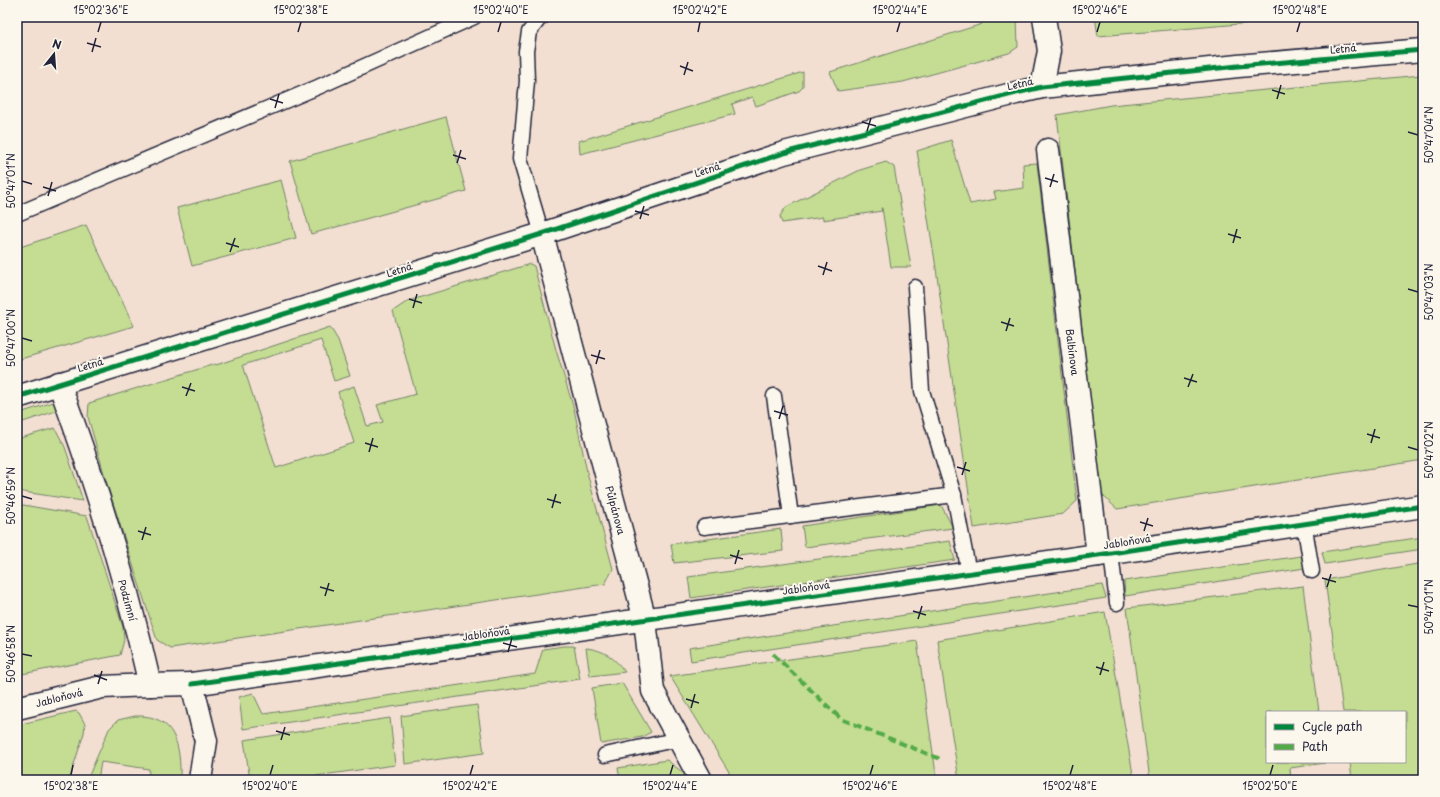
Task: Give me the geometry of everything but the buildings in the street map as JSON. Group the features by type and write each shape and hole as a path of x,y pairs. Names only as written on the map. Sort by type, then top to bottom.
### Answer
{"street":[{"path":"1042,87 1049,51 1044,17"},
{"name":"Letná","path":"17,397 542,234 784,153 1042,87 1238,66 1423,50"},
{"name":"Balbínova","path":"1048,150 1104,554"},
{"name":"Půlpánova","path":"542,234 645,620 654,691 701,780"},
{"name":"Podzimní","path":"59,383 102,508 142,650 150,685"},
{"name":"Jabloňová","path":"192,684 1104,554 1423,506"},
{"path":"150,685 192,684 206,741 200,780"},
{"name":"Jabloňová","path":"17,708 102,686 150,685"}],"lane":[{"path":"17,214 318,87 474,17"},
{"path":"542,17 538,19 529,32 526,51 527,81 520,159 542,234"},
{"path":"915,287 922,391 954,495 969,573"},
{"path":"774,396 791,516"},
{"path":"704,527 954,495"},
{"path":"1304,523 1312,571"},
{"path":"1104,554 1118,603"},
{"path":"605,755 679,738"}],"green space":[{"path":"980,17 1017,17 1018,47 1009,53 903,82 838,91 830,72 982,24"},
{"path":"1095,17 1323,17 1098,36"},
{"path":"803,72 803,87 799,91 756,106 752,97 732,104 735,114 580,154 579,141"},
{"path":"1421,75 1423,91 1423,460 1117,509 1101,494 1057,115 1111,105"},
{"path":"446,117 466,191 311,234 290,161"},
{"path":"951,140 970,204 996,199 994,192 1024,188 1023,164 1037,163 1077,501 1063,514 974,528 934,255 917,151"},
{"path":"886,162 894,167 911,267 891,267 882,208 882,211 823,220 823,217 782,223 780,216 786,207 860,170"},
{"path":"281,180 296,238 192,266 177,208"},
{"path":"86,225 134,326 17,360 17,248"},
{"path":"530,264 534,266 556,350 574,409 587,472 613,569 605,584 170,648 157,640 107,484 88,417 89,403 215,364 216,365 330,327 338,340 350,376 334,381 321,340 243,365 276,468 354,443 338,392 354,386 367,426 383,422 377,405 416,394 393,311 408,301"},
{"path":"59,400 62,409 17,424 17,414"},
{"path":"55,428 65,447 83,501 17,491 17,439"},
{"path":"17,504 87,516 123,627 124,640 120,655 17,675"},
{"path":"941,505 953,528 805,547 802,526"},
{"path":"781,529 783,551 674,563 671,544"},
{"path":"1423,537 1423,549 1325,564 1322,552"},
{"path":"950,541 955,560 691,598 688,577"},
{"path":"1301,556 1305,568 1125,596 1124,581"},
{"path":"1423,563 1423,775 1394,780 1352,780 1350,763 1406,763 1406,711 1343,711 1325,580"},
{"path":"1102,585 1106,598 691,661 689,648"},
{"path":"1303,586 1319,711 1266,711 1266,763 1325,763 1290,768 1291,780 1150,780 1127,608"},
{"path":"1105,612 1134,780 959,780 937,640"},
{"path":"917,641 936,774 940,780 734,780 670,676"},
{"path":"574,646 580,679 243,729 239,697 253,693 263,714 535,674 543,649"},
{"path":"586,648 598,650 613,658 625,672 590,676"},
{"path":"622,683 651,732 642,737 601,744 592,688"},
{"path":"477,705 484,753 405,764 401,716"},
{"path":"76,711 79,713 85,724 84,733 69,780 17,780 17,725"},
{"path":"135,716 149,717 168,727 177,745 180,780 148,780 149,769 101,762 98,780 87,780 109,729 118,720"},
{"path":"390,718 395,765 286,780 250,780 244,740"},
{"path":"667,760 692,780 620,780 618,768"}],"marked path":[{"path":"773,654 841,719 943,760"}],"cycle path":[{"path":"17,397 542,234 784,153 1016,93 1042,87 1238,66 1423,50"},
{"path":"192,684 1098,555 1423,506"}]}
